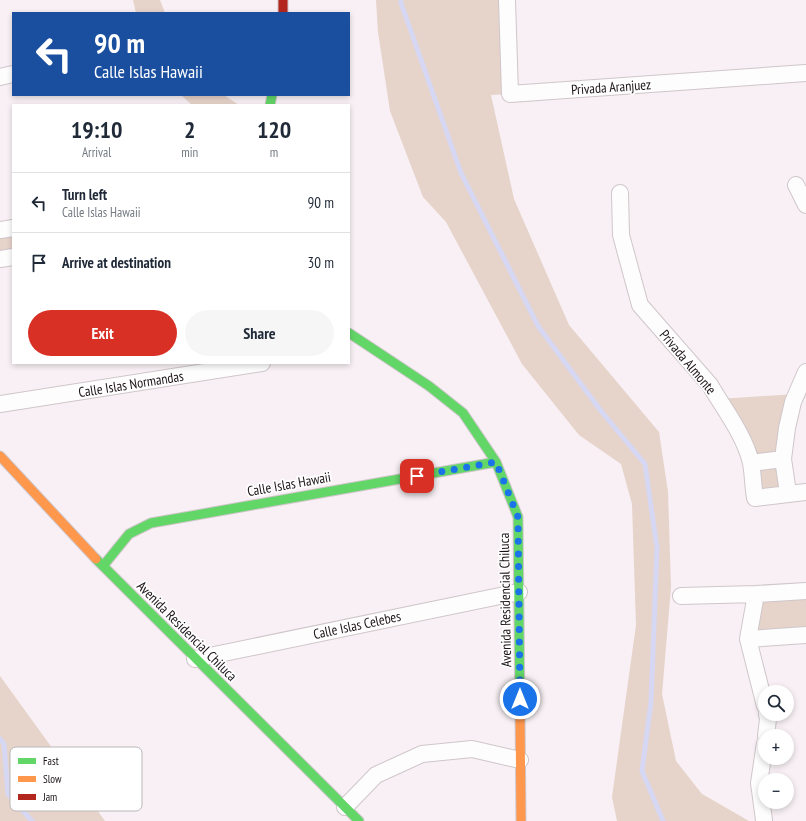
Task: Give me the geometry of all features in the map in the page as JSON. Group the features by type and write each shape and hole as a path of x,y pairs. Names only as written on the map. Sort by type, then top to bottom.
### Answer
{"street":[{"path":"283,0 283,12"},
{"name":"Privada Aranjuez","path":"507,0 510,94 806,73"},
{"path":"0,77 12,74"},
{"path":"796,185 806,205"},
{"name":"Privada Almonte","path":"620,193 621,235 640,305 710,385 743,441 751,463 755,498 806,492"},
{"path":"0,230 12,228"},
{"path":"0,259 12,257"},
{"name":"Avenida Residencial Chiluca","path":"350,334 428,386 463,413 496,462 518,517 521,821"},
{"name":"Calle Islas Normandas","path":"0,404 256,364"},
{"path":"788,493 783,459 787,428 793,402 806,372"},
{"name":"Avenida Residencial Chiluca","path":"0,456 103,566 359,821"},
{"path":"751,463 783,459"},
{"name":"Calle Islas Hawaii","path":"103,566 129,534 151,522 496,462"},
{"path":"681,596 806,591"},
{"name":"Calle Islas Celebes","path":"195,659 519,592"},
{"path":"756,594 748,639 760,685"},
{"path":"748,639 806,635"},
{"path":"345,807 376,775 422,754 472,749 520,760"},
{"path":"762,765 760,783 764,820"}],"shaded area":[{"path":"133,0 160,0 165,12 136,12"},
{"path":"376,0 507,0 510,94 491,95 514,199 569,325 659,432 668,492 671,587 662,694 676,761 702,794 749,821 617,821 612,797 636,625 632,504 621,464 579,435 522,364 446,222 423,197 390,111 378,32"},
{"path":"182,96 226,96 238,104 191,104"},
{"path":"12,228 12,258 0,260 0,230"},
{"path":"797,394 788,493 755,497 751,463 719,399"},
{"path":"806,591 806,635 748,639 756,594"},
{"path":"0,676 51,747 10,747 10,811 98,811 105,821 0,821"}],"waterway":[{"path":"401,0 461,173 538,326 601,411 645,464 657,548 651,702 642,771 663,821"},
{"path":"0,739 4,744 8,794 10,796"},
{"path":"23,811 32,821"}],"traffic: fast":[{"path":"270,104 272,96"},
{"path":"350,334 429,386 463,413 496,462 518,517 520,713"},
{"path":"103,566 129,534 151,523 496,462"},
{"path":"96,559 359,821"}],"traffic: slow":[{"path":"0,456 96,559"},
{"path":"520,713 521,821"}],"traffic: jam":[{"path":"283,0 283,12"}],"route":[{"path":"417,476 496,462 518,517 520,699"}]}
